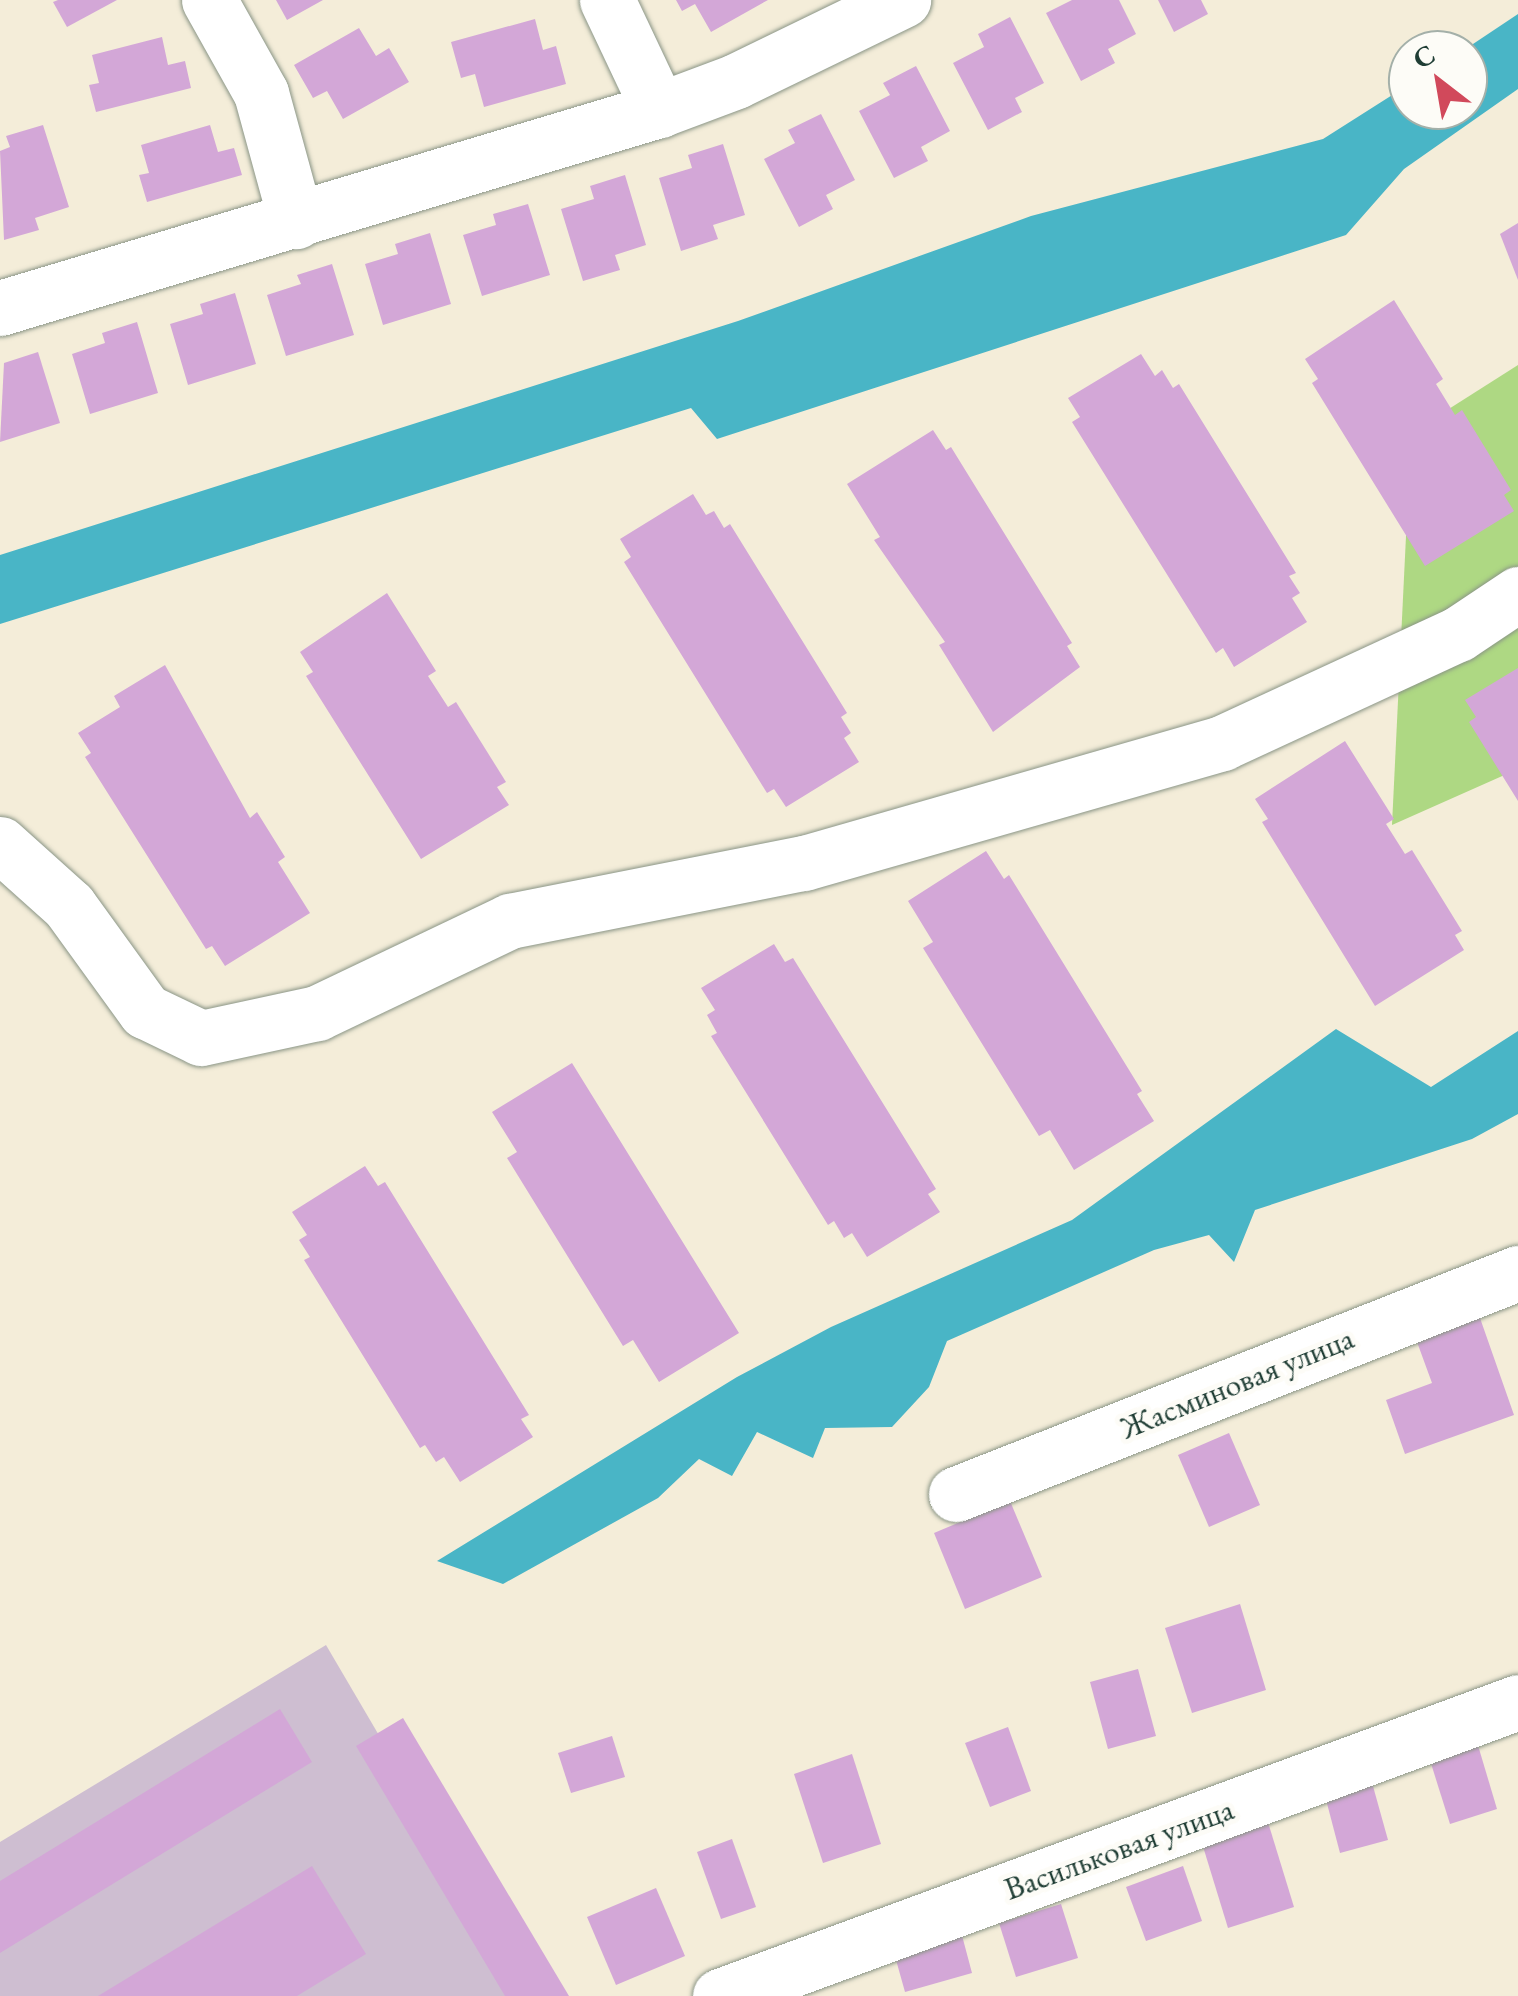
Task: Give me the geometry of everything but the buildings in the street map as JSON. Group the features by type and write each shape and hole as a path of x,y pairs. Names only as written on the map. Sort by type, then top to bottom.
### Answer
{"street":[{"path":"210,0 261,92 296,221"},
{"path":"607,0 659,110"},
{"path":"0,308 659,110 736,82 903,0"},
{"path":"0,844 69,906 146,1011 200,1038 316,1013 510,921 804,863 1222,743 1458,634 1518,594"},
{"name":"Жасминовая улица","path":"956,1494 1518,1272"},
{"name":"Васильковая улица","path":"720,1996 1518,1702"}],"shaded area":[{"path":"326,1645 532,1996 0,1996 0,1842"}],"green space":[{"path":"1518,365 1518,769 1392,825 1411,433"}],"water":[{"path":"1518,14 1518,89 1488,110 1488,34"},
{"path":"1388,98 1388,130 1460,130 1404,169 1346,235 717,439 691,408 0,624 0,555 738,321 1031,216 1323,139"},
{"path":"1336,1029 1431,1087 1518,1031 1518,1114 1472,1139 1255,1210 1234,1262 1209,1235 1154,1250 947,1341 929,1387 892,1427 825,1428 813,1458 757,1432 732,1476 699,1459 658,1498 503,1584 437,1561 737,1377 831,1327 1072,1220"}]}
